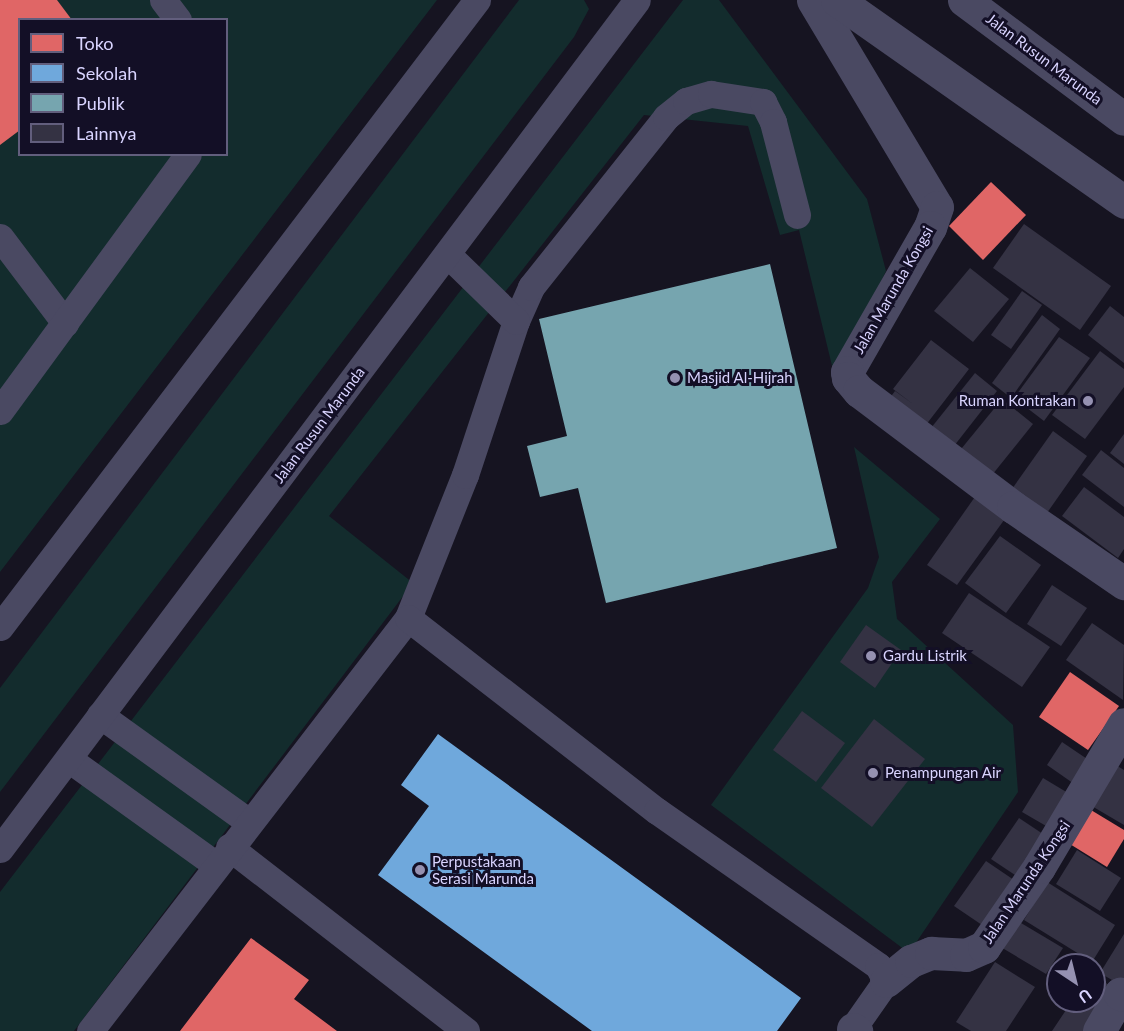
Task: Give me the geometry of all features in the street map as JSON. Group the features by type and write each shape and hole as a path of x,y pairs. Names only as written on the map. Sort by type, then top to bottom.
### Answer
{"street":[{"name":"Jalan Marunda Kongsi","path":"813,0 937,207 930,227 868,331 847,372 848,378 859,392 1013,507 1124,583"},
{"path":"837,0 1124,202"},
{"name":"Jalan Rusun Marunda","path":"964,0 1124,119"},
{"name":"Jalan Marunda Kongsi","path":"886,981 911,961 931,953 966,955 984,947 1039,867 1124,724"},
{"path":"1098,1031 1120,993 1124,994"}],"lane":[{"path":"162,0 176,18"},
{"path":"0,627 477,0"},
{"name":"Jalan Rusun Marunda","path":"0,849 70,760 99,716 637,0"},
{"path":"90,1031 408,618 465,475 516,321 531,287 666,117 686,101 711,94 763,102 773,122 797,214"},
{"path":"0,411 187,156"},
{"path":"0,237 65,322"},
{"path":"447,254 516,321"},
{"path":"408,618 657,811 878,966 886,981 853,1030"},
{"path":"99,716 249,822"},
{"path":"70,760 223,856 435,1022 466,1031"}],"green space":[{"path":"0,0 437,0 0,572"},
{"path":"519,0 584,0 589,9 574,37 0,792 0,688"},
{"path":"683,0 719,0 867,199 886,271 835,378 799,230 780,235 748,126 644,115 329,516 413,583 74,1031 0,1031 0,892"},
{"path":"854,447 940,519 892,582 897,619 1013,725 1018,792 909,953 711,805 868,588 879,557"}],"building: Toko":[{"path":"0,0 57,0 70,18 18,18 18,132 0,145"},
{"path":"991,182 1026,215 983,260 949,226"},
{"path":"1070,672 1119,706 1088,750 1039,717"},
{"path":"1086,807 1124,830 1124,839 1107,867 1065,841"},
{"path":"251,938 309,980 294,999 337,1031 180,1031"}],"building: Sekolah":[{"path":"438,734 801,998 777,1031 592,1031 378,875 429,806 401,785"}],"building: Publik":[{"name":"Masjid Al-Hijrah","path":"770,264 837,548 606,603 578,488 540,497 527,446 567,436 539,319"}],"building: Lainnya":[{"path":"1024,224 1111,286 1080,330 993,268"},
{"path":"970,268 1009,299 973,342 934,311"},
{"path":"1022,291 1042,305 1011,349 991,335"},
{"path":"1110,306 1124,317 1124,363 1088,335"},
{"path":"1042,315 1060,329 1011,398 992,383"},
{"path":"1059,337 1090,358 1044,421 1014,398"},
{"path":"931,340 969,369 922,430 886,403 895,391 913,404 893,389"},
{"name":"Ruman Kontrakan","path":"1100,351 1124,369 1124,387 1085,439 1052,415"},
{"path":"975,373 997,391 954,446 931,428"},
{"path":"1002,399 1033,424 988,480 957,454"},
{"path":"1053,431 1087,456 1042,520 1007,496"},
{"path":"1124,434 1124,464 1110,453"},
{"path":"1101,450 1124,468 1124,507 1082,475"},
{"path":"1084,487 1124,517 1124,549 1118,558 1062,516"},
{"path":"977,494 1007,516 957,585 927,565"},
{"path":"1000,536 1041,565 1006,613 965,583"},
{"path":"1052,585 1087,608 1061,646 1027,624"},
{"path":"969,593 1050,647 1022,687 942,633"},
{"path":"1092,623 1124,645 1123,700 1066,660"},
{"name":"Gardu Listrik","path":"866,625 901,650 875,688 840,662"},
{"path":"802,711 845,743 816,782 773,750"},
{"name":"Penampungan Air","path":"874,719 925,759 872,827 821,788"},
{"path":"1062,742 1096,765 1080,788 1047,765"},
{"path":"1114,764 1124,770 1124,825 1090,805"},
{"path":"1043,778 1073,796 1053,830 1022,812"},
{"path":"1019,818 1043,834 1015,875 991,859"},
{"path":"1077,850 1121,878 1100,911 1056,884"},
{"path":"986,861 1014,880 982,925 954,906"},
{"path":"1047,882 1115,925 1098,953 1077,953 1024,920"},
{"path":"1016,920 1063,948 1060,953 1046,953 1046,974 999,946"},
{"path":"1124,934 1124,987 1106,976 1106,963"},
{"path":"995,962 1035,987 1006,1031 971,1031 956,1022"},
{"path":"1106,983 1118,991 1106,1009"},
{"path":"1064,1013 1103,1013 1091,1031 1052,1031"}],"place":[{"name":"Masjid Al-Hijrah","path":"675,378"},
{"name":"Ruman Kontrakan","path":"1088,401"},
{"name":"Gardu Listrik","path":"871,656"},
{"name":"Penampungan Air","path":"873,773"},
{"name":"Perpustakaan Serasi Marunda","path":"420,870"}]}
